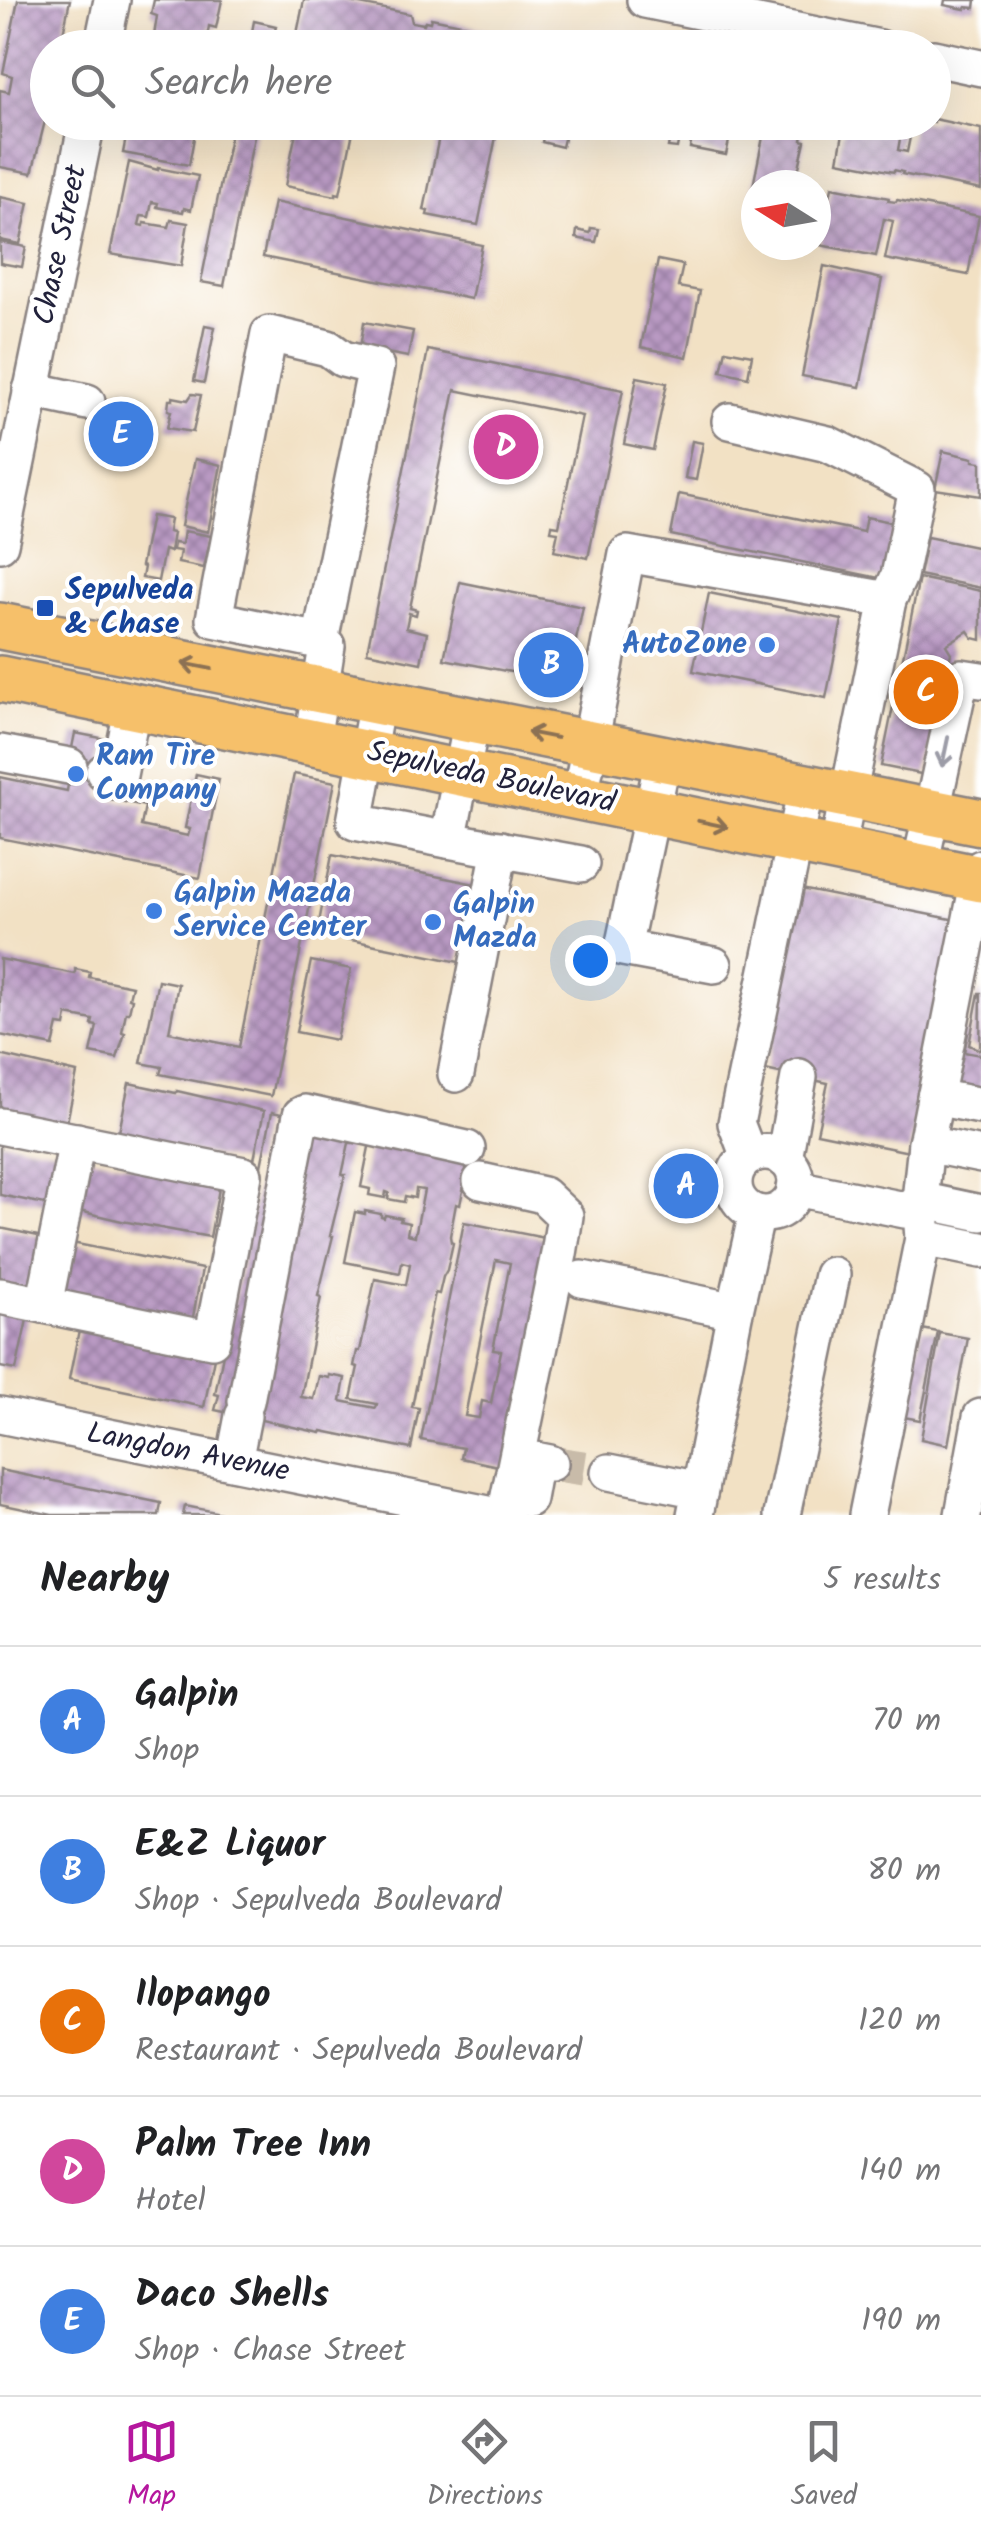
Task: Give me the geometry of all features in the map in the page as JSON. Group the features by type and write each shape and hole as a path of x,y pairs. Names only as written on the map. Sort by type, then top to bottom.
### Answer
{"main road":[{"name":"Sepulveda Boulevard","path":"0,626 981,822"},
{"name":"Sepulveda Boulevard","path":"0,678 920,866 980,875"}],"street":[{"path":"106,30 112,0"},
{"path":"646,0 792,30"},
{"path":"951,62 981,68"},
{"name":"Chase Street","path":"0,544 82,140"},
{"path":"312,742 327,646 320,641 214,619 269,334 328,348 342,360 376,367 320,641"},
{"path":"31,390 87,402"},
{"path":"730,421 828,444 917,489 900,576 888,600 828,792 736,1123 776,1168 792,1197 779,1211 770,1214 743,1206 737,1198 734,1178 738,1168 776,1168 904,1210 920,1200 981,1213"},
{"path":"580,796 626,554 888,600"},
{"path":"242,727 261,629"},
{"path":"920,866 961,676 981,680"},
{"path":"377,702 355,822 581,864"},
{"path":"104,772 119,775 132,705"},
{"path":"448,840 472,721"},
{"path":"0,753 69,766"},
{"path":"662,759 623,948 714,965"},
{"path":"456,1074 500,849"},
{"path":"867,1515 923,1238 920,1200 926,1144 980,875"},
{"path":"776,1168 799,1077"},
{"path":"934,1097 981,1106"},
{"path":"234,1462 305,1113 474,1165 543,1195 565,1216 505,1515"},
{"path":"0,1126 244,1175 212,1340 0,1296"},
{"path":"44,1305 77,1142"},
{"path":"926,1144 981,1154"},
{"path":"609,1472 698,1502 758,1213"},
{"path":"923,1238 981,1250"},
{"path":"782,1515 832,1275"},
{"path":"582,1280 736,1311"},
{"name":"Langdon Avenue","path":"0,1414 493,1515"},
{"path":"963,1515 981,1417"},
{"path":"525,1515 535,1460 550,1462"}],"building":[{"path":"18,0 70,0 64,30 30,30 30,140 40,140 32,173 0,167 0,90 9,92 12,76 3,73"},
{"path":"154,0 222,0 216,28 209,26 208,30 155,30 157,16 151,14"},
{"path":"304,0 340,0 410,14 412,22 424,24 431,18 491,30 298,30"},
{"path":"945,0 976,0 975,8 944,5"},
{"path":"254,21 276,26 275,30 252,30"},
{"path":"951,123 981,129 981,190 838,161 842,140 900,140 898,150 907,152 909,140 951,140"},
{"path":"126,140 194,140 189,165 123,153"},
{"path":"229,140 253,140 224,286 201,282"},
{"path":"294,140 351,140 340,194 285,186"},
{"path":"438,140 495,140 478,225 427,215 424,210"},
{"path":"542,140 564,140 562,147"},
{"path":"669,140 678,140 677,148 668,147"},
{"path":"692,140 729,140 726,155 690,148"},
{"path":"762,140 805,141 798,170 756,170"},
{"path":"129,162 198,176 191,210 157,207 158,203 152,202 149,217 141,216 139,225 169,227 171,220 188,223 181,266 110,254"},
{"path":"832,187 979,216 968,275 885,259 893,221 884,219 876,256 831,247"},
{"path":"0,197 29,203 20,244 0,240"},
{"path":"274,202 482,245 471,299 263,257"},
{"path":"591,228 599,229 596,242 576,238 577,230 590,233"},
{"path":"0,242 26,247 22,267 0,263"},
{"path":"658,260 683,265 678,287 700,291 687,357 641,347"},
{"path":"824,266 882,279 860,387 802,376"},
{"path":"364,322 413,331 408,357 360,348"},
{"path":"205,325 215,327 204,383 194,381"},
{"path":"428,350 623,390 588,558 554,551 558,532 551,531 552,525 559,526 582,416 455,390 410,608 417,610 416,615 409,613 406,628 427,633 421,663 367,652"},
{"path":"726,350 752,355 748,377 721,371"},
{"path":"637,377 667,383 653,450 624,444"},
{"path":"192,394 201,395 193,432 167,428 169,400 188,400"},
{"path":"692,441 703,443 696,480 685,478"},
{"path":"943,451 981,462 981,496 935,489"},
{"path":"195,459 221,465 208,532 181,526"},
{"path":"679,494 863,532 866,517 896,523 884,579 671,535"},
{"path":"151,516 170,519 168,532 173,533 170,552 164,550 158,581 142,578"},
{"path":"184,531 211,536 204,568 178,563 180,551 173,550 174,543 182,544"},
{"path":"927,537 981,548 981,588 919,575"},
{"path":"919,578 981,591 981,640 968,631 946,645 951,653 926,775 881,766"},
{"path":"460,582 583,607 567,683 444,659"},
{"name":"AutoZone","path":"709,593 842,620 826,698 693,671"},
{"path":"75,733 111,740 99,797 145,806 141,826 188,836 190,829 185,828 196,774 219,779 200,878 0,838 0,777 67,791 65,783"},
{"path":"294,774 335,782 271,1096 160,1074 162,1067 141,1063 158,980 178,984 169,1032 239,1047"},
{"path":"332,855 475,884 459,962 317,933"},
{"path":"801,889 956,920 909,1152 817,1133 828,1083 765,1070"},
{"path":"0,959 75,974 75,969 90,972 89,977 132,986 117,1058 91,1053 97,1026 92,1025 93,1020 67,1015 65,1026 58,1025 53,1046 0,1035"},
{"path":"311,961 351,969 336,1040 296,1032"},
{"path":"981,993 980,1050 969,1045"},
{"path":"959,1032 968,1033 964,1052 981,1055 981,1096 946,1090"},
{"path":"0,1055 77,1073 66,1127 0,1114"},
{"path":"129,1083 264,1111 253,1164 118,1137"},
{"path":"272,1112 354,1129 301,1397 314,1399 319,1376 329,1375 345,1378 341,1401 376,1408 377,1404 351,1399 357,1351 375,1279 406,1285 410,1264 402,1262 400,1273 345,1262 355,1212 401,1218 400,1221 409,1223 407,1234 415,1236 424,1190 416,1189 415,1198 405,1196 404,1202 388,1199 386,1192 385,1198 369,1195 370,1189 361,1187 371,1137 470,1157 460,1205 456,1204 447,1270 439,1294 435,1293 412,1407 419,1408 411,1449 215,1410 219,1395 215,1394"},
{"path":"0,1141 61,1151 50,1205 0,1195"},
{"path":"85,1156 220,1183 210,1237 75,1210"},
{"path":"464,1222 560,1241 507,1468 461,1458 463,1448 421,1440","holes":["496,1260 510,1263 493,1350 501,1351 491,1403 482,1401 479,1418 465,1416"]},
{"path":"0,1228 43,1237 32,1291 0,1284"},
{"path":"67,1242 202,1269 192,1322 57,1295"},
{"path":"0,1309 28,1315 16,1370 0,1367"},
{"path":"80,1325 215,1353 204,1407 69,1379"},
{"path":"922,1329 938,1332 920,1420 904,1417"},
{"path":"940,1333 968,1338 948,1445 921,1439"},
{"path":"0,1470 161,1503 159,1515 52,1515 0,1504"},
{"path":"185,1506 221,1513 221,1515 183,1515"}],"tunnel":[{"path":"550,1463 609,1472"}],"place":[{"name":"Daco Shells","path":"121,434"},
{"name":"Palm Tree Inn","path":"506,447"},
{"name":"Sepulveda & Chase","path":"45,608"},
{"name":"AutoZone","path":"767,645"},
{"name":"E&Z Liquor","path":"551,665"},
{"name":"Ilopango","path":"926,692"},
{"name":"Ram Tire Company","path":"76,774"},
{"name":"Galpin Mazda Service Center","path":"154,911"},
{"name":"Galpin Mazda","path":"433,922"},
{"name":"Galpin","path":"686,1186"}]}
